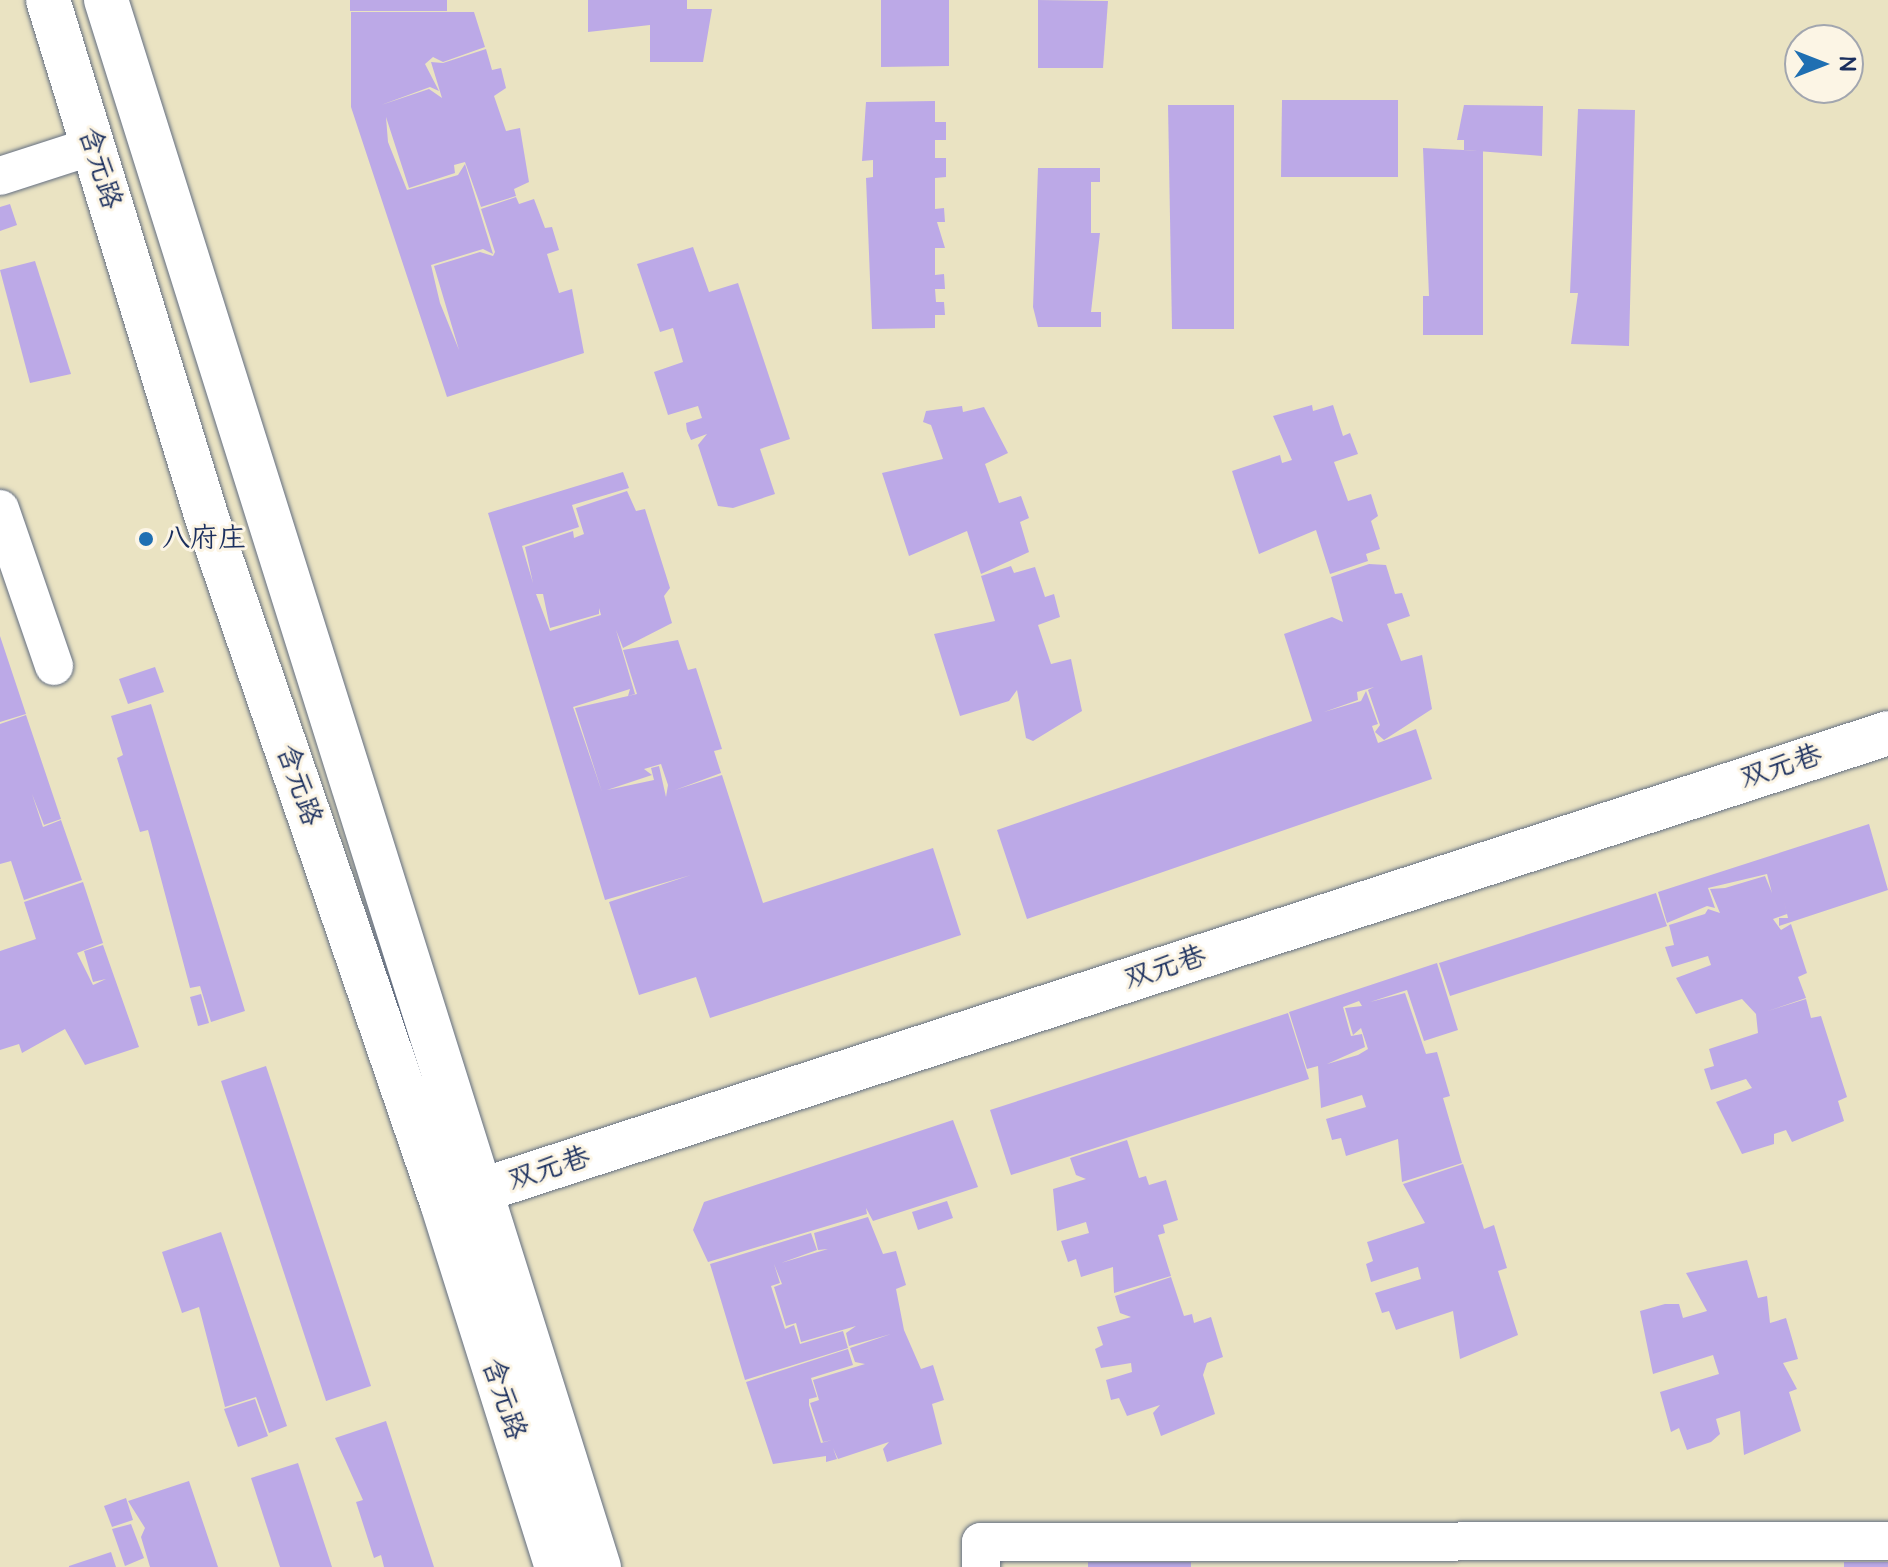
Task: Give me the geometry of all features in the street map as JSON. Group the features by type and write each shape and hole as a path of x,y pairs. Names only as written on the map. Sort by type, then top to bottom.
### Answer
{"main road":[{"name":"含元路","path":"48,0 206,515 599,1567"},
{"name":"含元路","path":"106,0 460,1198 557,1567"},
{"name":"双元巷","path":"460,1198 1888,733"}],"street":[{"path":"0,176 93,146"},
{"path":"0,509 54,666"},
{"path":"981,1567 981,1542 1888,1541"}],"building":[{"path":"350,0 447,0 447,11 350,11"},
{"path":"588,0 687,0 687,9 712,9 703,62 650,62 650,25 588,32"},
{"path":"881,0 949,0 949,66 881,67"},
{"path":"1038,0 1108,1 1103,68 1038,68"},
{"path":"351,12 474,12 485,47 443,62 433,57 425,64 439,91 430,87 381,105 429,89 442,98 431,62 443,63 486,49 492,70 501,68 506,88 494,96 506,131 520,128 529,182 514,189 516,196 481,207 465,162 454,165 455,173 409,188 386,117 388,142 407,190 458,175 465,164 493,254 483,249 431,265 440,303 459,350 434,266 480,252 493,256 495,252 481,209 516,197 519,204 534,199 545,228 552,227 559,250 547,254 559,293 572,289 584,353 447,397 351,107"},
{"path":"1282,100 1398,100 1398,177 1281,177"},
{"path":"935,101 935,122 946,122 946,140 935,140 935,158 946,158 946,177 935,178 935,209 944,208 945,222 937,222 945,248 935,248 935,275 944,274 945,289 935,289 936,302 944,302 945,315 935,315 935,328 872,329 866,178 873,177 873,160 862,161 866,102"},
{"path":"1168,105 1234,105 1234,329 1172,329"},
{"path":"1464,105 1543,106 1542,156 1464,150 1464,140 1457,140"},
{"path":"1578,109 1635,110 1629,346 1571,344 1578,293 1570,293"},
{"path":"1423,148 1483,151 1483,335 1423,335 1423,296 1429,296"},
{"path":"1038,168 1100,168 1100,182 1091,182 1091,233 1100,233 1091,312 1101,312 1101,327 1038,327 1033,307"},
{"path":"10,204 17,225 0,231 0,207"},
{"path":"693,247 709,292 738,283 790,439 760,449 775,494 733,508 718,506 698,445 707,434 691,440 687,431 686,423 702,418 698,406 668,415 654,372 683,362 673,328 660,332 637,264"},
{"path":"35,261 71,374 30,383 0,270"},
{"path":"1312,405 1313,411 1333,405 1343,436 1350,433 1358,454 1334,462 1348,501 1371,494 1378,516 1371,521 1380,549 1366,554 1368,561 1330,574 1316,530 1259,554 1232,471 1280,455 1282,463 1292,460 1273,416"},
{"path":"962,406 963,412 984,407 1008,453 985,464 999,503 1021,496 1029,518 1020,522 1029,552 981,574 967,531 909,556 882,473 943,459 931,425 923,422 926,411"},
{"path":"623,472 629,488 572,505 579,527 522,546 533,583 525,547 573,531 574,538 584,534 576,508 627,491 636,511 645,509 670,588 664,596 672,623 623,648 616,630 635,694 628,696 630,689 573,707 602,792 575,708 637,694 623,650 678,640 688,670 696,668 722,749 714,751 721,773 675,790 722,775 763,903 933,848 961,935 710,1018 696,977 639,995 609,902 691,875 605,900 488,513","holes":["536,594 543,594 550,628 599,614 599,608 601,615 550,631","661,764 668,785 666,797 659,766 651,768 654,780 607,790 652,775 644,769"]},
{"path":"1369,564 1386,565 1395,594 1402,593 1410,616 1387,624 1401,661 1422,655 1432,709 1384,740 1375,732 1380,725 1368,690 1374,687 1357,692 1358,700 1324,712 1361,701 1366,691 1378,724 1372,726 1378,743 1416,729 1432,779 1027,919 997,830 1312,721 1284,634 1332,617 1343,622 1331,577"},
{"path":"1011,566 1014,573 1035,567 1045,597 1054,594 1060,617 1038,625 1051,664 1071,659 1082,711 1033,741 1026,738 1017,690 1009,701 960,716 934,634 995,621 981,576"},
{"path":"0,636 26,714 0,722"},
{"path":"155,667 164,692 128,704 119,679"},
{"path":"151,704 245,1011 211,1022 200,986 190,988 148,830 140,832 117,758 123,755 111,716"},
{"path":"26,715 61,819 44,825 32,794 43,827 61,820 82,880 24,900 11,861 0,864 0,724"},
{"path":"1869,824 1888,890 1779,926 1779,918 1788,918 1782,893 1787,914 1773,919 1781,930 1791,924 1807,973 1798,977 1806,998 1768,1011 1806,999 1811,1018 1821,1016 1847,1097 1838,1101 1844,1121 1792,1142 1786,1130 1774,1134 1774,1144 1742,1154 1716,1102 1752,1088 1746,1079 1711,1090 1704,1069 1714,1066 1709,1049 1758,1033 1756,1014 1742,999 1696,1014 1676,978 1711,965 1708,956 1672,967 1665,947 1674,945 1669,925 1705,914 1708,909 1720,913 1710,889 1725,888 1765,876 1772,893 1767,874 1708,888 1715,908 1707,906 1667,923 1658,892"},
{"path":"83,882 103,943 77,953 93,985 106,979 93,982 84,951 103,945 139,1047 85,1065 65,1029 22,1053 19,1044 0,1050 0,951 36,939 24,902"},
{"path":"1656,893 1667,926 1450,996 1439,963"},
{"path":"1437,963 1458,1030 1424,1041 1407,990 1370,1002 1405,993 1426,1054 1437,1052 1450,1096 1443,1098 1462,1163 1402,1182 1398,1139 1346,1156 1341,1138 1332,1140 1326,1119 1366,1107 1362,1095 1321,1108 1318,1066 1307,1069 1289,1012","holes":["1359,1001 1362,1006 1345,1008 1353,1035 1361,1028 1368,1049 1327,1064 1365,1047 1362,1034 1351,1036 1343,1007"]},
{"path":"201,994 209,1023 198,1026 190,997"},
{"path":"1288,1013 1309,1079 1011,1175 990,1110"},
{"path":"266,1066 371,1386 326,1401 221,1081"},
{"path":"953,1120 978,1187 873,1221 866,1208 867,1214 708,1262 693,1230 704,1202"},
{"path":"1127,1140 1139,1178 1146,1176 1149,1185 1166,1180 1178,1220 1163,1225 1165,1233 1158,1235 1171,1276 1114,1293 1113,1267 1081,1277 1076,1259 1068,1262 1061,1241 1089,1233 1086,1222 1057,1231 1053,1189 1086,1179 1076,1175 1070,1158"},
{"path":"1463,1164 1484,1229 1494,1225 1507,1268 1498,1271 1518,1335 1460,1359 1453,1311 1396,1330 1389,1311 1382,1313 1375,1293 1421,1279 1418,1267 1371,1282 1366,1264 1373,1261 1367,1242 1425,1223 1403,1184"},
{"path":"947,1201 953,1218 918,1230 912,1212"},
{"path":"868,1217 883,1254 896,1251 906,1285 896,1289 904,1330 921,1369 933,1365 944,1400 932,1404 942,1444 887,1462 883,1449 889,1442 838,1459 833,1448 837,1459 826,1462 826,1456 773,1464 746,1382 848,1349 853,1365 811,1378 817,1397 809,1399 809,1405 821,1443 832,1440 823,1442 810,1403 819,1400 813,1380 865,1364 855,1362 850,1348 891,1334 849,1346 846,1333 856,1326 801,1342 796,1323 786,1326 774,1287 782,1284 774,1264 780,1283 771,1286 785,1329 794,1325 800,1344 843,1331 848,1348 745,1380 710,1264 811,1233 817,1250 781,1263 828,1249 818,1250 814,1233"},
{"path":"221,1232 287,1426 269,1433 256,1397 225,1407 199,1307 182,1313 162,1252"},
{"path":"1747,1260 1758,1298 1767,1296 1770,1323 1786,1318 1798,1359 1783,1363 1797,1389 1789,1392 1801,1431 1744,1455 1740,1411 1716,1419 1720,1434 1711,1442 1687,1450 1679,1428 1671,1432 1660,1392 1719,1374 1713,1355 1653,1374 1640,1311 1665,1304 1679,1304 1683,1318 1707,1311 1686,1273"},
{"path":"1171,1277 1184,1316 1192,1314 1194,1323 1211,1317 1223,1357 1207,1363 1203,1375 1215,1414 1161,1436 1153,1413 1160,1405 1127,1416 1119,1398 1111,1400 1106,1380 1132,1372 1131,1363 1101,1368 1095,1349 1103,1345 1097,1327 1131,1317 1120,1313 1115,1296"},
{"path":"255,1399 268,1436 238,1447 224,1409"},
{"path":"386,1421 434,1567 384,1567 381,1555 374,1558 356,1502 363,1500 335,1438"},
{"path":"298,1463 332,1567 280,1567 251,1478"},
{"path":"189,1481 218,1567 150,1567 141,1537 145,1528 128,1501"},
{"path":"126,1498 133,1520 112,1527 104,1506"},
{"path":"131,1524 144,1558 125,1566 112,1529"},
{"path":"111,1552 116,1567 69,1567 69,1566"},
{"path":"1088,1562 1191,1562 1191,1567 1088,1567"},
{"path":"1844,1562 1888,1562 1888,1567 1844,1567"}],"place":[{"name":"八府庄","path":"146,539"}]}
